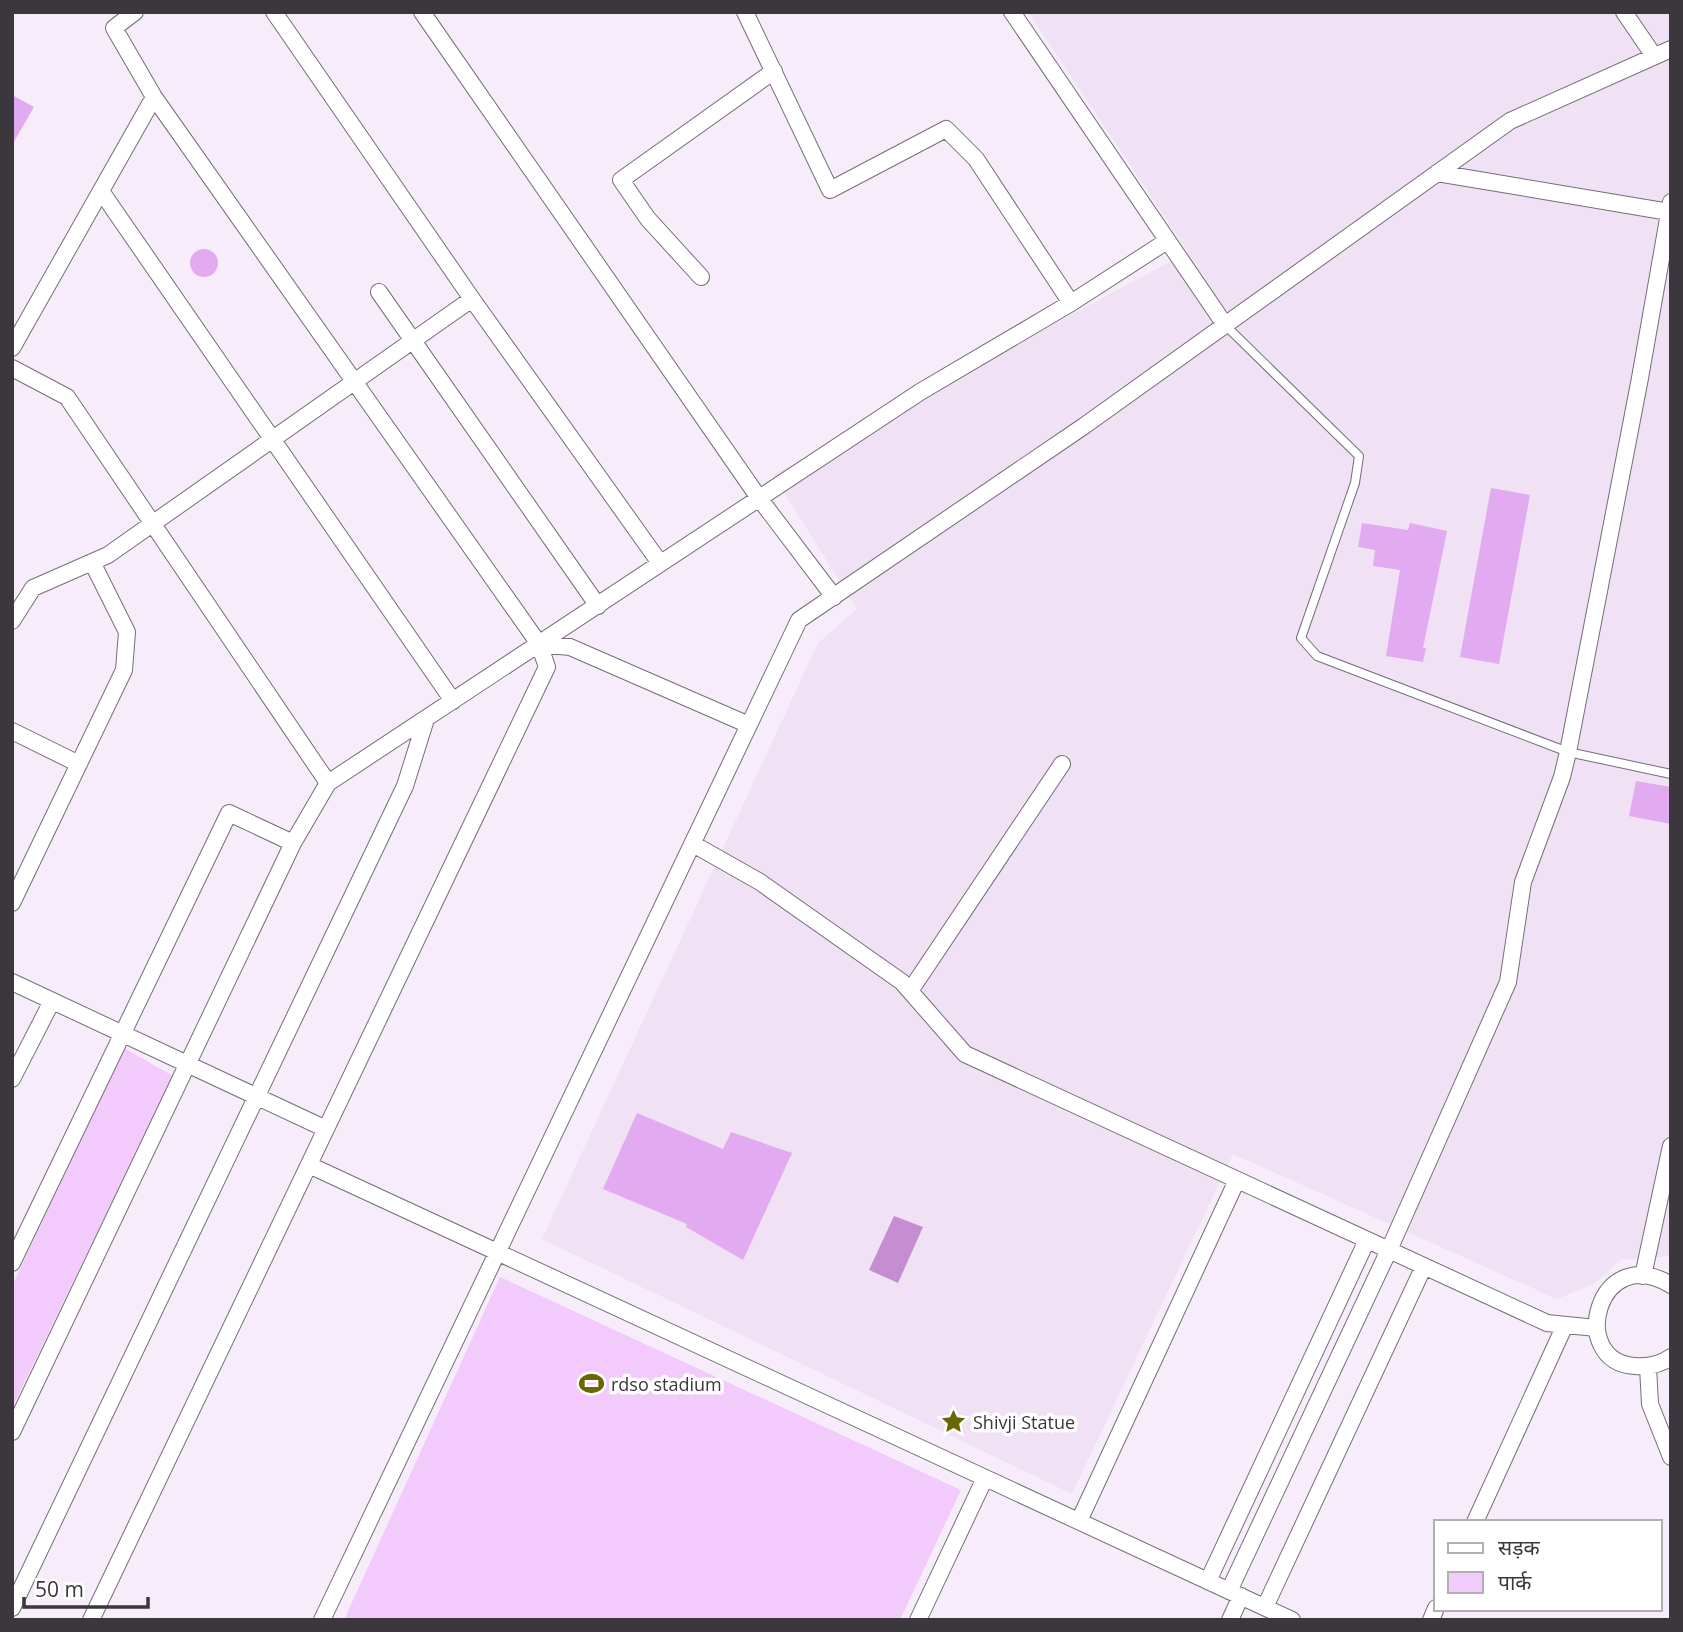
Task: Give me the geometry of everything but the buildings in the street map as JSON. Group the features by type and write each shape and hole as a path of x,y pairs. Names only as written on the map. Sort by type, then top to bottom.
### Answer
{"street":[{"path":"91,1620 547,667 539,644 155,97 114,28 135,12"},
{"path":"274,12 472,299 660,563"},
{"path":"422,12 759,498 834,597"},
{"path":"745,12 830,190 946,129 976,159 1071,303"},
{"path":"1012,12 1225,325"},
{"path":"1623,12 1654,56"},
{"path":"322,1620 799,620 1084,426 1510,121 1671,49"},
{"path":"701,277 648,219 621,180 774,71"},
{"path":"12,348 155,97"},
{"path":"1230,1620 1235,1594 1508,982 1523,882 1562,777 1568,752 1670,207 1437,173"},
{"path":"101,191 453,701"},
{"path":"12,1432 293,843 328,783 920,392 1071,303 1167,241"},
{"path":"379,292 598,606"},
{"path":"12,621 33,588 108,555 472,299"},
{"path":"12,368 67,397 328,783"},
{"path":"12,904 124,670 127,632 92,562"},
{"path":"539,644 570,647 749,725"},
{"path":"12,1608 405,786 426,719"},
{"path":"12,730 79,764"},
{"path":"910,991 1062,764"},
{"path":"12,1263 229,813 293,843"},
{"path":"693,844 760,882 902,982 965,1054 1546,1323 1596,1328"},
{"path":"12,982 326,1129"},
{"path":"12,1079 52,1001"},
{"path":"1643,1276 1671,1146"},
{"path":"309,1165 1292,1620"},
{"path":"1079,1521 1237,1180"},
{"path":"1208,1581 1367,1240"},
{"path":"1265,1607 1424,1266"},
{"path":"1671,1285 1656,1277 1620,1280 1605,1293 1596,1313 1596,1328 1604,1349 1613,1358 1629,1366 1648,1367 1671,1357"},
{"path":"1476,1520 1565,1325"},
{"path":"1648,1367 1650,1404 1671,1457"},
{"path":"918,1620 985,1478"}],"lane":[{"path":"1225,325 1359,456 1355,484 1301,638 1317,656 1568,752 1671,774"}],"shaded area":[{"path":"1028,12 1671,12 1671,1256 1620,1260 1594,1284 1557,1299 1233,1154 1072,1494 542,1239 818,643 857,609 773,475 1188,252"},
{"path":"894,1216 923,1227 898,1283 869,1270"}],"green space":[{"path":"124,1048 173,1076 12,1408 12,1286"},
{"name":"rdso stadium","path":"500,1277 961,1490 900,1620 344,1620"}],"place":[{"name":"rdso stadium","path":"591,1384"},
{"name":"Shivji Statue","path":"953,1422"}]}
